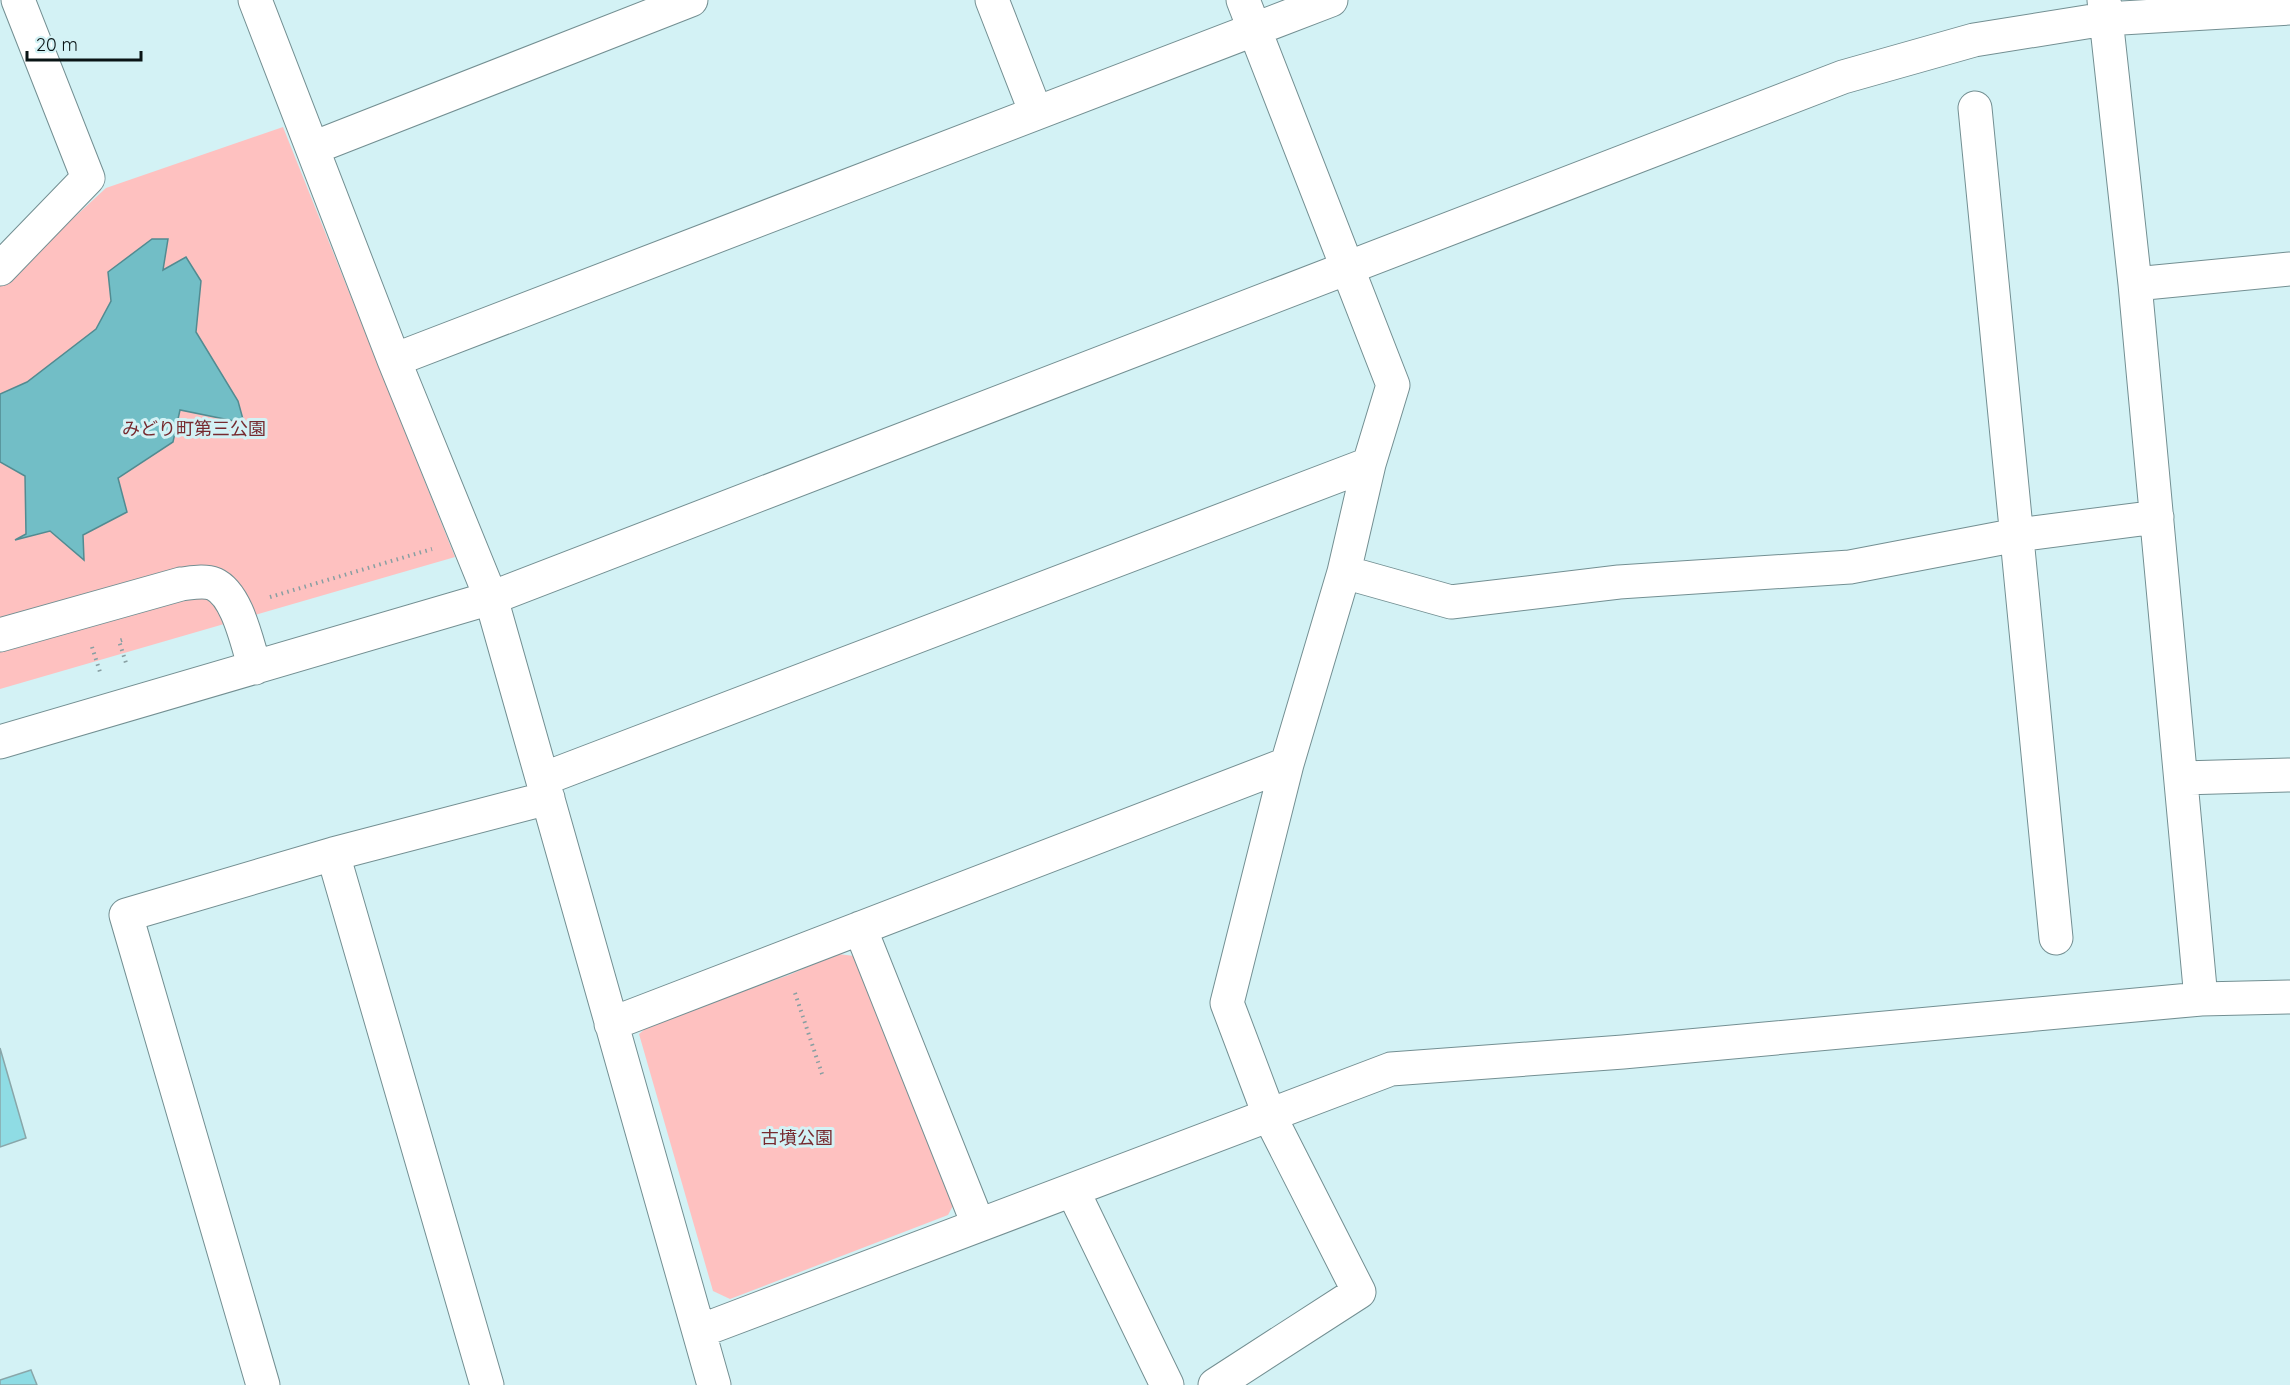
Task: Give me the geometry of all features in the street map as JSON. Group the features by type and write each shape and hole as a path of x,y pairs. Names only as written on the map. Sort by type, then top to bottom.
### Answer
{"street":[{"path":"0,269 88,178 18,0"},
{"path":"255,0 394,360 491,598 714,1385"},
{"path":"312,148 691,0"},
{"path":"992,0 1036,112"},
{"path":"1215,1385 1359,1292 1270,1117 1227,1003 1287,764 1344,572 1369,464 1393,385 1243,0"},
{"path":"394,360 1331,0"},
{"path":"0,742 491,598 1844,77 1974,40 2105,10 2290,8"},
{"path":"2105,10 2135,284 2201,999"},
{"path":"1976,108 2056,938"},
{"path":"2135,284 2290,269"},
{"path":"263,1385 126,915 546,788 1369,464"},
{"path":"1344,572 1451,602 1619,582 1850,567 2017,535 2157,517"},
{"path":"0,635 181,584 201,582 215,584 232,600 255,668"},
{"path":"611,1023 1287,764"},
{"path":"2182,778 2290,775"},
{"path":"333,854 487,1385"},
{"path":"860,928 978,1224"},
{"path":"700,1331 978,1224 1270,1117 1391,1069 1623,1052 2201,999 2290,997"},
{"path":"1073,1191 1167,1385"}],"path":[{"path":"259,600 430,548 439,553"},
{"path":"127,666 119,641 129,638"},
{"path":"792,983 822,1074"}],"green space":[{"name":"みどり町第三公園","path":"283,127 455,557 0,689 0,286 106,188"},
{"name":"古墳公園","path":"837,954 855,956 956,1200 948,1215 730,1299 713,1291 639,1034 652,1023 789,975"}],"water":[{"path":"152,239 168,239 163,270 186,257 201,281 196,332 238,401 244,423 180,410 173,442 118,478 127,512 83,535 84,560 50,531 15,540 26,534 25,476 0,462 0,394 27,382 96,329 111,301 108,272"}],"building":[{"path":"0,1048 26,1138 0,1147"},
{"path":"31,1370 37,1385 0,1385 0,1380"}]}
